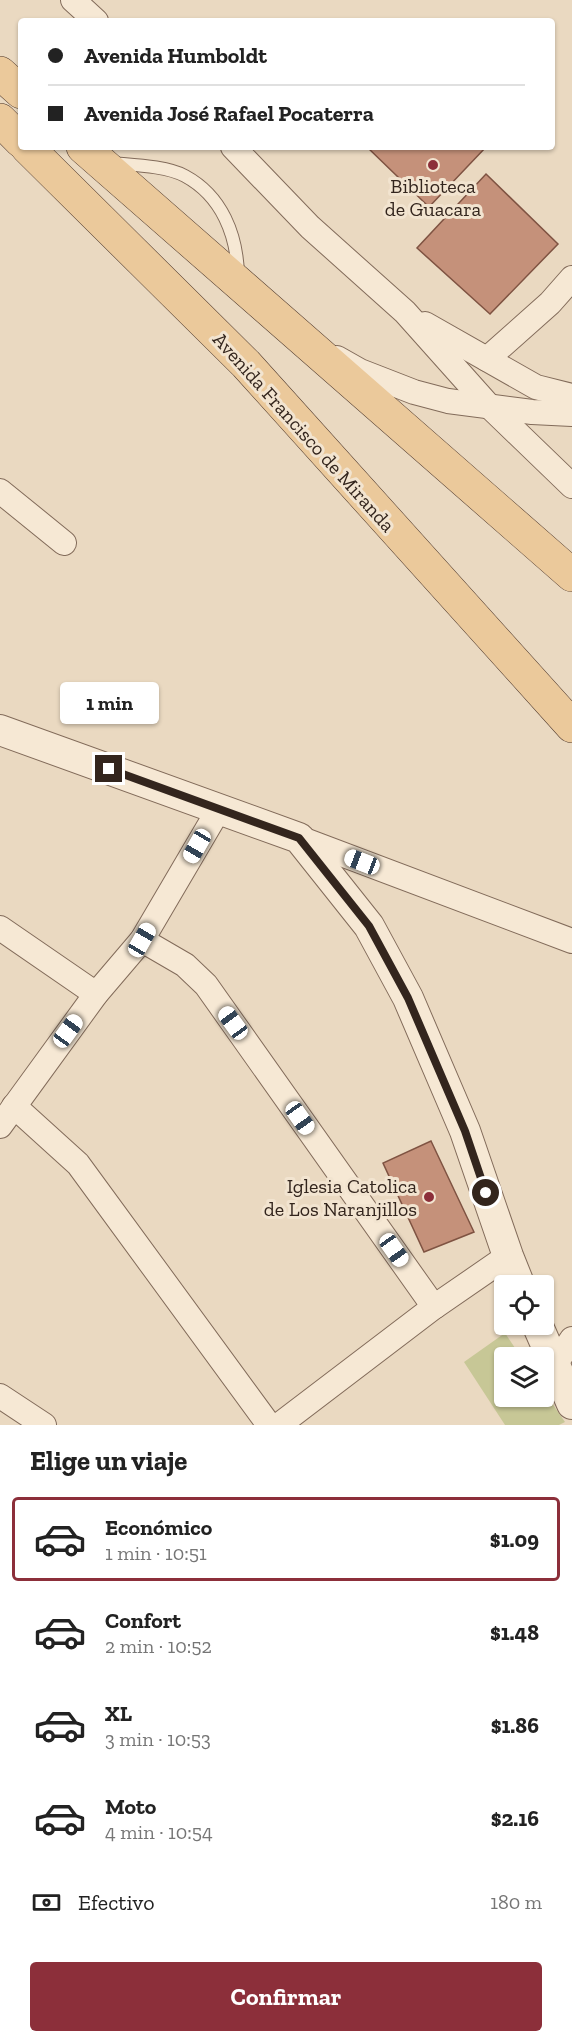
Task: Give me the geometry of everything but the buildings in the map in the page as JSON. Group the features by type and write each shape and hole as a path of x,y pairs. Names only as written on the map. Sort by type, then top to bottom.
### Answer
{"main road":[{"path":"0,73 18,89"},
{"path":"0,120 18,138"},
{"name":"Avenida Francisco de Miranda","path":"30,150 246,364 572,726"},
{"path":"92,155 572,575"}],"street":[{"path":"73,0 93,18"},
{"path":"236,150 310,226 405,312 488,405 572,486"},
{"path":"487,359 550,303 572,278"},
{"path":"405,312 536,387 572,396"},
{"path":"284,322 333,356 360,370 414,392 448,401 532,412 572,414"},
{"path":"0,491 64,543"},
{"path":"0,730 299,838 572,941"},
{"path":"0,1126 96,994 142,940 219,809"},
{"path":"299,838 369,926 408,998 465,1131 516,1275"},
{"path":"0,928 96,994"},
{"path":"142,940 185,965 206,986 434,1307"},
{"path":"14,1106 78,1164 269,1425"},
{"path":"279,1425 434,1307 508,1256"},
{"path":"572,1339 554,1366 572,1404"},
{"path":"0,1396 44,1425"}],"lane":[{"path":"92,155 184,175 206,192 225,215 232,234 238,256 238,282"}],"green space":[{"path":"502,1335 506,1335 514,1347 494,1347 494,1407 554,1406 565,1422 559,1425 505,1425 464,1362"}],"place":[{"name":"Biblioteca de Guacara","path":"433,165"},
{"name":"Iglesia Catolica de Los Naranjillos","path":"429,1197"}],"route":[{"path":"109,769 299,838 369,926 408,998 465,1131 486,1193"}]}
